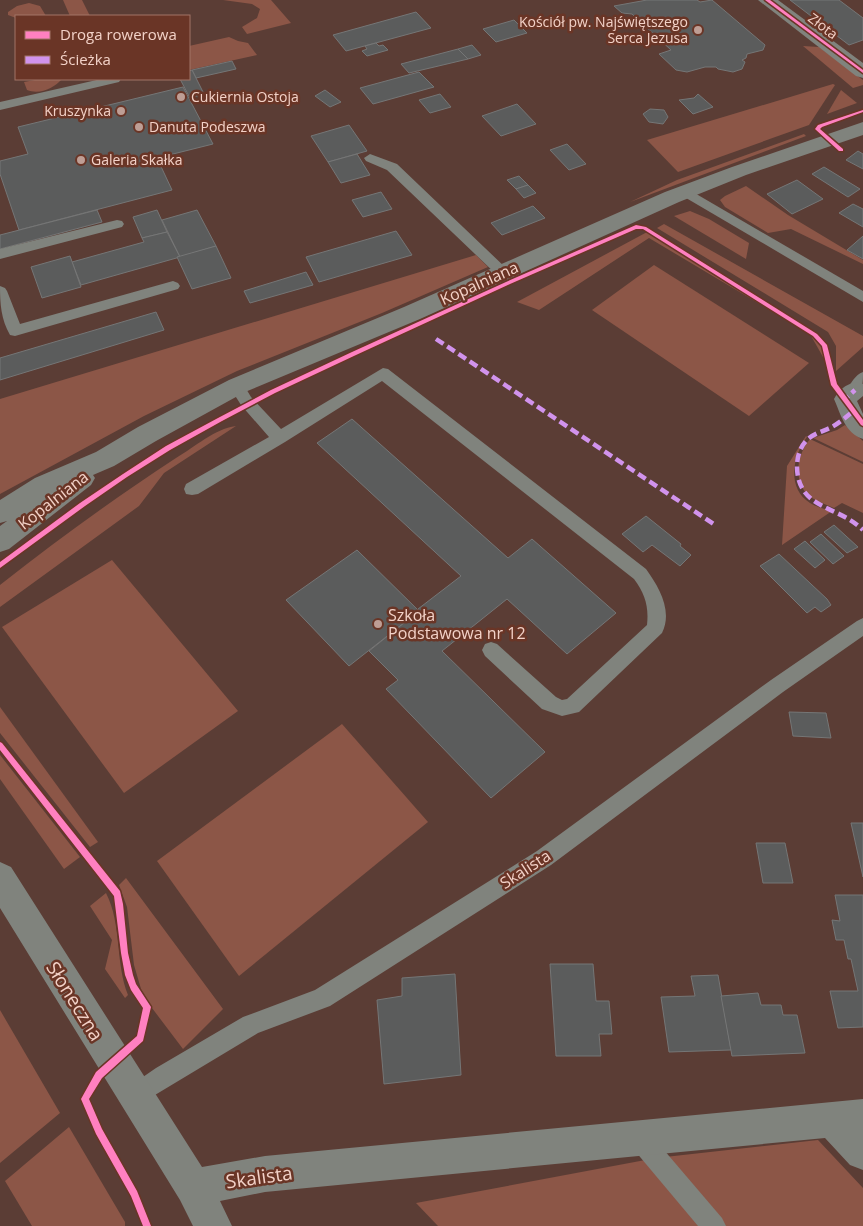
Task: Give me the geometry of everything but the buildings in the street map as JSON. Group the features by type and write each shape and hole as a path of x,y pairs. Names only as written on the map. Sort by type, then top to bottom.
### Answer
{"street":[{"name":"Złota","path":"768,0 863,72"},
{"name":"Kopalniana","path":"0,513 44,485 105,459 147,434 237,386 412,313 686,192 863,128"},
{"path":"859,384 846,399 856,424 863,430"},
{"name":"Kopalniana","path":"0,541 52,503 105,459"},
{"path":"0,504 44,485"},
{"name":"Słoneczna","path":"0,878 193,1187 213,1226"},
{"path":"848,1119 863,1152"},
{"name":"Skalista","path":"193,1187 265,1174 638,1137 848,1119"}],"lane":[{"path":"0,106 111,80"},
{"path":"370,158 392,167 502,272"},
{"path":"686,192 863,298"},
{"path":"0,254 117,224"},
{"path":"0,291 15,331 174,286"},
{"path":"192,489 383,374 640,574 654,596 658,611 656,628 572,706 562,708 549,702 491,650"},
{"path":"237,386 246,401 279,438"},
{"name":"Skalista","path":"135,1096 164,1076 251,1024 322,998 544,858 777,686 863,626"},
{"path":"638,1137 714,1226"}],"shaded area":[{"path":"63,0 82,0 90,15 70,15"},
{"path":"223,0 271,0 291,23 247,34 242,27 257,18 260,9 252,4"},
{"path":"29,3 40,6 45,15 15,15 15,18 8,15 8,12 17,6"},
{"path":"229,37 248,43 257,55 190,70 190,46"},
{"path":"803,46 819,47 863,80 863,85 853,88"},
{"path":"61,80 46,90 37,92 27,90 24,82"},
{"path":"833,84 835,85 809,125 678,172 647,140"},
{"path":"841,90 857,103 827,114"},
{"path":"804,134 806,136 630,202 677,180"},
{"path":"746,186 788,215 863,260 863,264 791,229 768,233 725,207 720,200"},
{"path":"690,211 709,219 749,243 746,259 674,216"},
{"path":"664,224 863,336 863,347 836,371 836,346 828,332 657,228"},
{"path":"649,231 812,330 821,342 823,357 810,334 649,238 539,310 517,302"},
{"path":"476,255 488,267 382,313 237,371 144,416 0,494 0,399"},
{"path":"654,265 809,363 749,416 592,310"},
{"path":"845,425 863,441 863,462 813,438 837,430"},
{"path":"236,426 164,473 139,506 0,607 0,585 21,568 176,458 212,435"},
{"path":"806,436 795,462 794,471 797,489 802,497 810,503 832,511 782,545 787,466"},
{"path":"810,439 863,464 863,513 842,503 834,508 815,500 806,493 799,480 798,473 802,451"},
{"path":"112,560 238,711 124,793 2,627"},
{"path":"0,707 98,842 90,847 0,733"},
{"path":"342,724 428,822 239,976 157,861"},
{"path":"0,755 80,857 64,869 0,779"},
{"path":"126,878 223,1009 183,1049 152,1008 141,989 134,965 127,907 119,885"},
{"path":"106,893 117,930 121,970 128,995 125,998 105,969 112,940 90,906"},
{"path":"0,1010 60,1113 0,1163"},
{"path":"69,1127 125,1222 125,1226 32,1226 5,1181"},
{"path":"818,1140 863,1188 863,1226 438,1226 416,1203 656,1158"}],"marked path":[{"path":"436,339 715,525"},
{"path":"847,403 845,399 855,390"},
{"path":"851,413 837,424 808,439 799,453 797,470 800,485 805,495 813,502 854,521 863,530"}],"cycle path":[{"path":"767,0 863,72"},
{"path":"841,150 817,129 820,126 863,111"},
{"path":"0,565 82,504 125,475 220,419 354,353 636,227 644,228 815,335 824,345 834,385 863,424"},
{"path":"0,745 117,894 126,964 134,987 147,1007 140,1038 99,1075 85,1099 99,1132 134,1194 147,1226"}],"place":[{"name":"Kościół pw. Najświętszego Serca Jezusa","path":"698,30"},
{"name":"Cukiernia Ostoja","path":"181,97"},
{"name":"Kruszynka","path":"121,111"},
{"name":"Danuta Podeszwa","path":"139,127"},
{"name":"Galeria Skałka","path":"81,160"},
{"name":"Szkoła Podstawowa nr 12","path":"378,624"}]}
